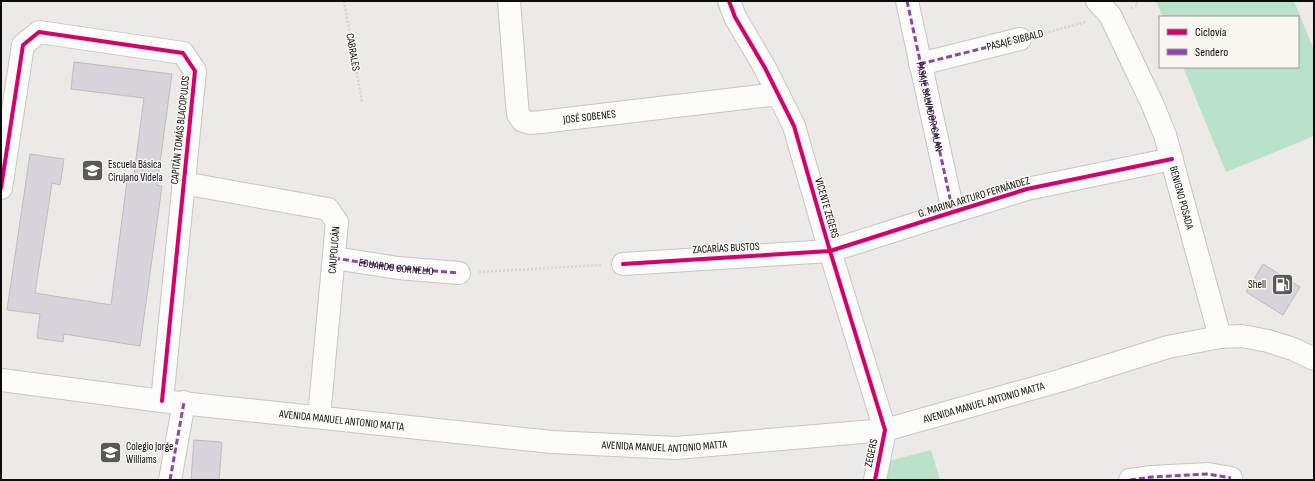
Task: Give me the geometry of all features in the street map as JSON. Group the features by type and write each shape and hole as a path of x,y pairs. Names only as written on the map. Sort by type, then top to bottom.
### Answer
{"street":[{"name":"JOSÉ SOBENES","path":"509,1 518,114 523,121 530,123 541,122 778,94"},
{"name":"VICENTE ZEGERS","path":"729,1 735,17 765,68 794,126 830,251 885,430"},
{"name":"PASAJE SALVADOR GALAN","path":"907,1 953,212"},
{"name":"BENIGNO POSADA","path":"1103,8 1152,103 1172,159 1220,337"},
{"name":"CAPITÁN TOMÁS BLACOPULOS","path":"1,188 23,45 39,32 183,53 195,71 162,400"},
{"name":"PASAJE SIBBALD","path":"920,64 1020,39"},
{"name":"G. MARINA ARTURO FERNÁNDEZ","path":"830,251 1027,189 1172,159"},
{"name":"CAUPOLICÁN","path":"184,183 328,209 337,222 319,417"},
{"name":"ZACARÍAS BUSTOS","path":"623,264 830,251"},
{"name":"EDUARDO CORNELIO","path":"334,258 398,268 459,273"},
{"name":"AVENIDA MANUEL ANTONIO MATTA","path":"1,380 162,400 552,442 676,448 775,441 885,430 1058,381 1168,347 1220,337 1242,336 1268,341 1293,349 1314,359"},
{"path":"170,480 184,402"},
{"name":"ZEGERS","path":"875,480 885,430"},
{"path":"1130,480 1152,477 1208,474 1231,478"}],"path":[{"path":"459,273 623,264"}],"green space":[{"path":"1156,1 1294,1 1314,50 1314,136 1226,172 1183,68 1299,68 1299,16 1163,16"},
{"path":"931,450 940,480 885,480 889,461"}],"building":[{"path":"74,62 172,74 157,185 162,186 140,346 64,334 63,342 37,338 40,314 7,310 30,154 64,159 60,185 52,183 35,293 111,305 127,181 133,182 144,98 71,89"},
{"path":"1263,264 1300,287 1283,315 1246,292"},
{"path":"194,440 222,442 219,480 191,480"}],"marked path":[{"path":"907,1 953,212"},
{"path":"920,64 1020,39"},
{"path":"334,258 398,268 459,273"},
{"path":"170,480 184,402"},
{"path":"1130,480 1152,477 1208,474 1231,478"}],"cycle path":[{"path":"729,1 735,17 765,68 794,126 830,251 885,430 875,480"},
{"path":"1,188 23,45 39,32 183,53 195,71 162,401"},
{"path":"623,264 830,251 1027,189 1172,159"}],"place":[{"name":"Escuela Básica Cirujano Videla","path":"92,170"},
{"name":"Shell","path":"1282,284"},
{"name":"Colegio Jorge Williams","path":"110,452"}]}
